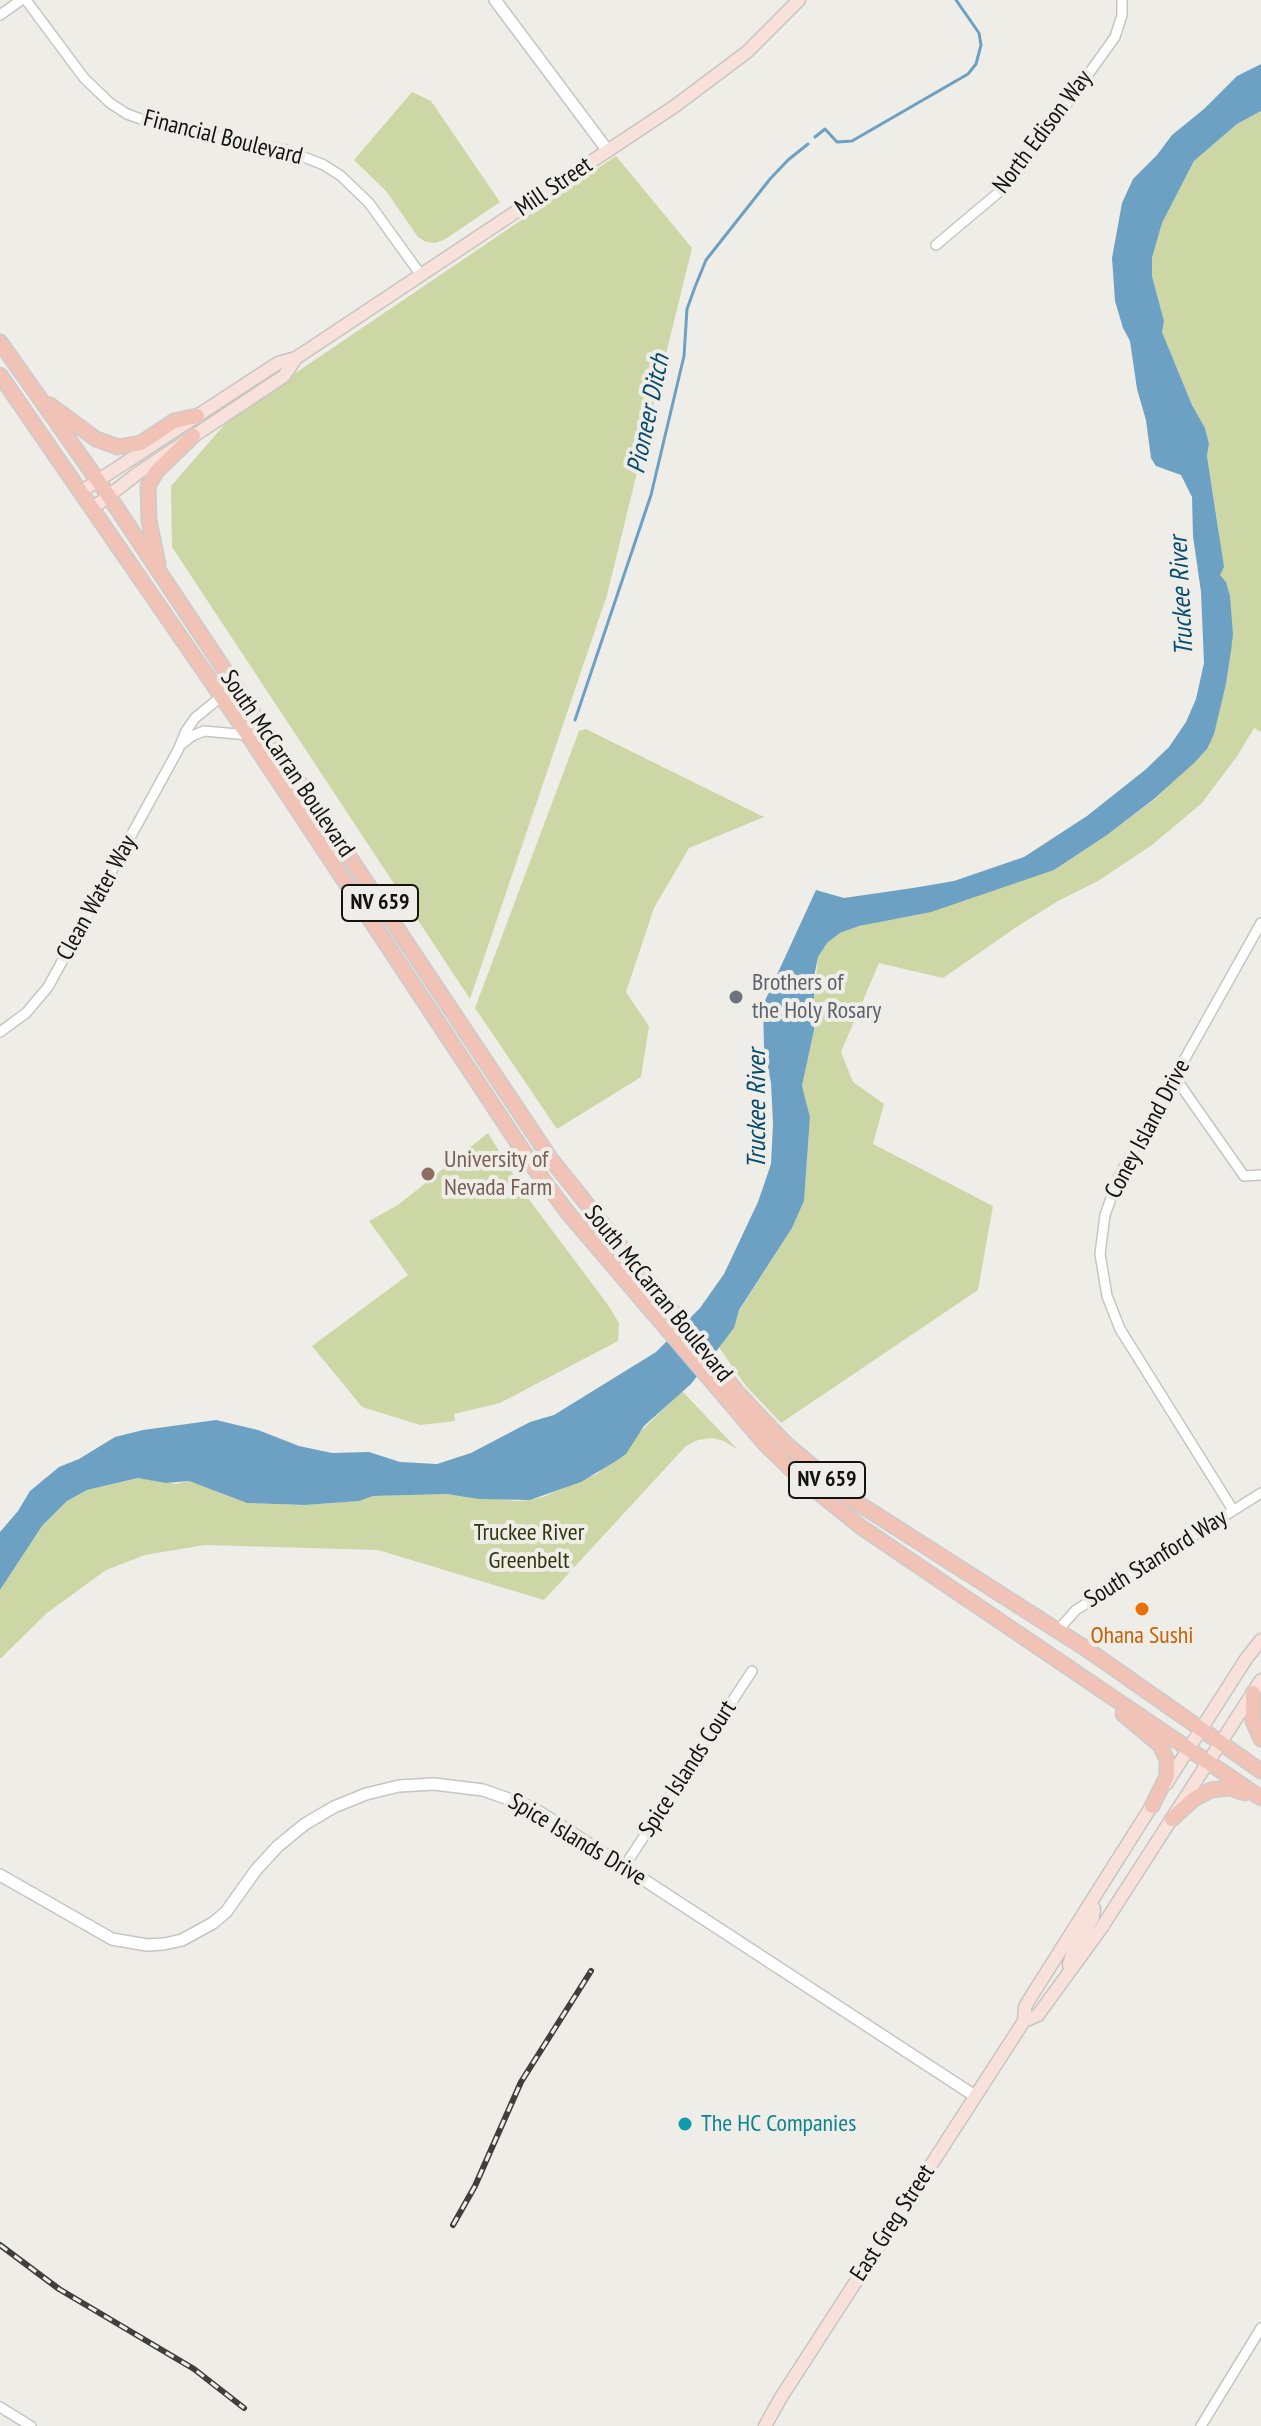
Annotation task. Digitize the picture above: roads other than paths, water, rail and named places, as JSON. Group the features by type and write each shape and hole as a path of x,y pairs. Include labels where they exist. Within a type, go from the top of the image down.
{"main road":[{"name":"Mill Street","path":"82,491 278,363 296,358 608,151 721,73 799,0"},
{"name":"South McCarran Boulevard","path":"0,342 108,495 550,1158 659,1308 722,1384 766,1445 829,1502 908,1560 1261,1799"},
{"name":"Mill Street","path":"93,508 284,376 296,358"},
{"name":"South McCarran Boulevard","path":"0,375 222,696 498,1115 568,1213 659,1308"},
{"path":"38,396 96,439 118,447 141,443 174,421 197,416"},
{"path":"161,576 149,521 148,486 156,472 193,436"},
{"path":"498,1115 514,1104"},
{"name":"South McCarran Boulevard","path":"722,1384 850,1498 1057,1631 1261,1771"},
{"name":"East Greg Street","path":"765,2426 1024,2021 1029,2000 1261,1640"},
{"path":"1062,1662 1163,1750 1167,1760 1167,1776 1152,1806"},
{"path":"1257,1687 1253,1721 1261,1739"},
{"name":"East Greg Street","path":"1024,2021 1038,2015 1064,1979 1257,1687"},
{"path":"1172,1819 1194,1799 1211,1790 1229,1788 1261,1799"},
{"path":"1064,1979 1073,1951 1093,1917 1091,1904"}],"street":[{"path":"0,15 24,0"},
{"name":"Financial Boulevard","path":"24,0 84,78 110,103 146,122 286,150 324,165 355,188 369,203 421,275"},
{"path":"495,0 608,151"},
{"name":"North Edison Way","path":"936,245 1011,182 1115,37 1122,15 1122,0"},
{"name":"Clean Water Way","path":"0,1032 26,1013 48,987 190,724 222,696"},
{"path":"178,750 192,736 204,731 248,735"},
{"name":"Coney Island Drive","path":"1233,1510 1120,1329 1107,1296 1100,1254 1111,1193 1261,923"},
{"path":"1174,1076 1244,1176 1261,1175"},
{"name":"South Stanford Way","path":"1057,1631 1076,1610 1261,1493"},
{"name":"Spice Islands Court","path":"624,1867 752,1671"},
{"name":"Spice Islands Drive","path":"0,1875 112,1939 164,1944 182,1940 213,1923 278,1846 320,1815 366,1794 399,1786 434,1784 467,1787 516,1800 552,1820 975,2096"},
{"path":"1201,2426 1261,2328"},
{"path":"0,2407 31,2426"}],"water":[{"path":"1261,64 1261,111 1237,124 1194,161 1162,223 1152,258 1152,276 1164,321 1162,332 1192,405 1205,428 1209,444 1207,456 1224,567 1220,575 1226,582 1230,596 1233,634 1226,684 1214,734 1207,749 1154,799 1054,870 931,912 859,926 840,933 827,943 818,957 814,977 814,1030 802,1086 810,1117 804,1201 792,1228 739,1310 734,1328 691,1384 644,1426 626,1454 581,1482 530,1500 479,1499 447,1494 373,1496 359,1501 305,1505 247,1503 189,1481 166,1483 138,1478 87,1490 67,1501 42,1526 0,1590 0,1532 30,1491 59,1467 115,1437 216,1420 332,1453 369,1452 400,1462 437,1464 471,1453 530,1422 554,1415 656,1352 700,1308 724,1274 758,1202 771,1164 773,1124 771,1083 764,1047 763,1005 816,890 844,898 913,888 954,881 1024,857 1087,816 1169,747 1186,722 1196,699 1204,663 1192,497 1181,475 1156,466 1151,458 1130,341 1115,301 1112,258 1122,203 1133,179 1172,135 1237,76"}],"waterway":[{"name":"Pioneer Ditch","path":"815,137 825,129 837,142 852,141 968,74 976,64 981,45 979,33 956,0"},
{"name":"Pioneer Ditch","path":"575,720 651,495 684,356 687,309 695,287 706,260 770,179 808,144"}],"railway":[{"path":"453,2225 475,2186 521,2082 591,1971"},
{"path":"0,2245 59,2289 194,2369 244,2408"}],"place":[{"name":"Brothers of the Holy Rosary","path":"736,997"},
{"name":"University of Nevada Farm","path":"428,1174"},
{"name":"Ohana Sushi","path":"1142,1609"},
{"name":"The HC Companies","path":"685,2124"}],"water label":[{"name":"Truckee River","path":"1182,596"},
{"name":"Truckee River","path":"758,1109"}],"park label":[{"name":"Truckee River Greenbelt","path":"529,1547"}]}
